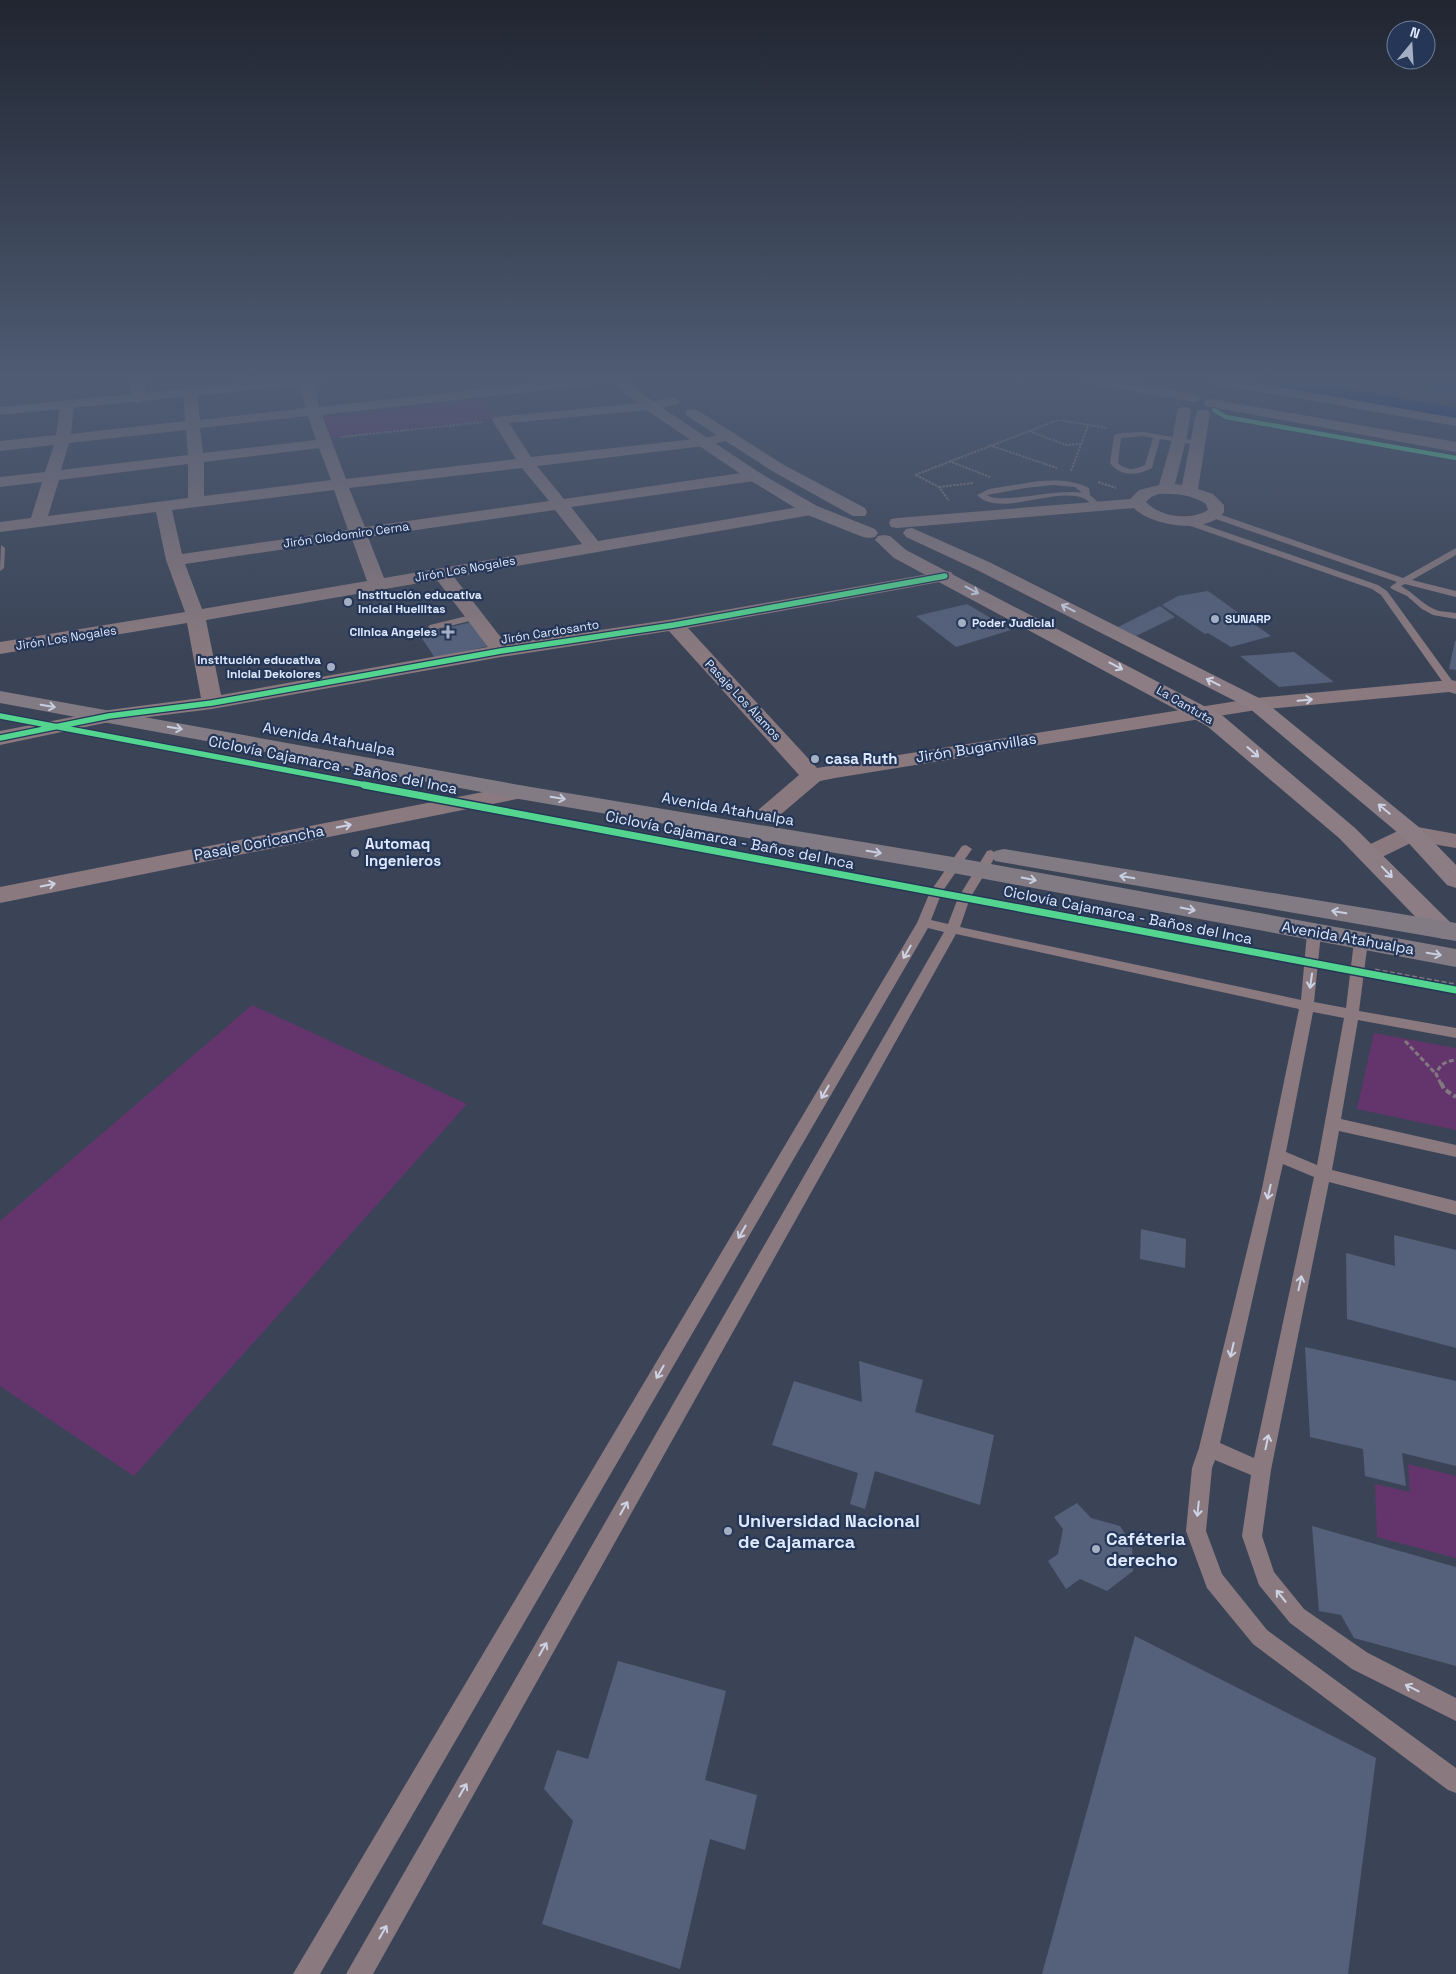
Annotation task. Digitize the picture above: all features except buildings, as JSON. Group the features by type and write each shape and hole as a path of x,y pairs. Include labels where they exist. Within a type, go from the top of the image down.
{"main road":[{"name":"Avenida Atahualpa","path":"0,682 765,816 1314,932 1456,958"},
{"name":"Avenida Atahualpa","path":"0,697 519,792 960,857"},
{"name":"Avenida Atahualpa","path":"986,862 1450,931"}],"street":[{"path":"38,521 53,471"},
{"path":"0,482 89,471"},
{"path":"196,471 196,502"},
{"path":"336,471 377,584"},
{"path":"0,527 449,471"},
{"path":"533,471 593,546"},
{"name":"La Cantuta","path":"747,471 811,510 889,528"},
{"name":"La Cantuta","path":"784,471 889,528 983,566 1256,704 1412,833 1456,880"},
{"path":"1166,489 1171,471"},
{"path":"1189,492 1192,471"},
{"name":"Jirón Clodomiro Cerna","path":"175,560 754,476"},
{"path":"889,528 1092,501 1143,507 1164,518 1182,520 1200,519 1213,515 1217,509 1213,501 1189,492 1166,489 1144,493 1138,499 1143,507"},
{"path":"163,506 175,560 196,618 212,703"},
{"path":"889,528 1143,507"},
{"name":"Jirón Los Nogales","path":"0,648 196,618 593,546 811,510"},
{"name":"La Cantuta","path":"889,528 900,554 1201,712 1245,744 1370,854 1450,931"},
{"path":"441,573 501,651"},
{"name":"Jirón Cardosanto","path":"0,738 110,716 212,703 501,651 674,625 945,576"},
{"name":"Pasaje Los Álamos","path":"674,625 812,776"},
{"name":"Jirón Buganvillas","path":"812,776 1256,704 1453,687"},
{"path":"765,816 812,776"},
{"name":"Pasaje Coricancha","path":"0,895 519,792"},
{"path":"1370,854 1412,833 1456,841"}],"lane":[{"path":"1058,482 1079,486 1086,490 1092,501 1064,495 996,502 988,500 981,495 989,490 1058,482"},
{"path":"1213,515 1404,581 1456,594"},
{"path":"1182,520 1361,582 1384,593 1453,687"},
{"path":"0,568 1,548"},
{"path":"1384,593 1456,551"},
{"path":"1395,587 1410,594 1425,608 1436,613 1456,616"},
{"path":"433,627 475,617"},
{"path":"306,1974 924,923 936,892 960,857"},
{"path":"359,1974 953,928 964,898 986,862"},
{"path":"924,923 1307,1006 1456,1033"},
{"path":"1314,932 1313,964 1307,1006 1277,1155 1209,1448 1202,1468 1196,1530 1214,1581 1260,1636 1456,1782"},
{"path":"1361,941 1352,1014 1322,1174 1261,1470 1252,1536 1266,1578 1297,1616 1360,1662 1456,1710"},
{"path":"1331,1123 1456,1151"},
{"path":"1277,1155 1322,1174 1456,1208"},
{"path":"1209,1448 1261,1470"}],"path":[{"path":"924,471 915,475 939,487 962,518"},
{"path":"975,471 990,477"},
{"path":"1357,969 1456,985"},
{"path":"1357,969 1456,990"},
{"path":"1386,1021 1436,1074 1444,1089 1456,1097"},
{"path":"1436,1074 1438,1067 1443,1063 1456,1060"}],"shaded area":[{"path":"252,1005 467,1104 134,1476 0,1386 0,1221"},
{"path":"1374,1033 1456,1048 1456,1130 1357,1109"},
{"path":"1408,1464 1456,1476 1456,1558 1377,1537 1375,1484 1410,1492"}],"cycle path":[{"path":"0,738 109,716 212,703 501,651 674,625 945,576"},
{"name":"Ciclovía Cajamarca - Baños del Inca","path":"0,716 1456,990"}],"place":[{"name":"Institución educativa inicial Huellitas","path":"348,602"},
{"name":"SUNARP","path":"1215,619"},
{"name":"Poder Judicial","path":"962,623"},
{"name":"Clinica Angeles","path":"448,632"},
{"name":"Institución educativa inicial Dekolores","path":"331,667"},
{"name":"casa Ruth","path":"815,759"},
{"name":"Automaq Ingenieros","path":"355,853"},
{"name":"Universidad Nacional de Cajamarca","path":"728,1531"},
{"name":"Caféteria derecho","path":"1096,1549"}]}
